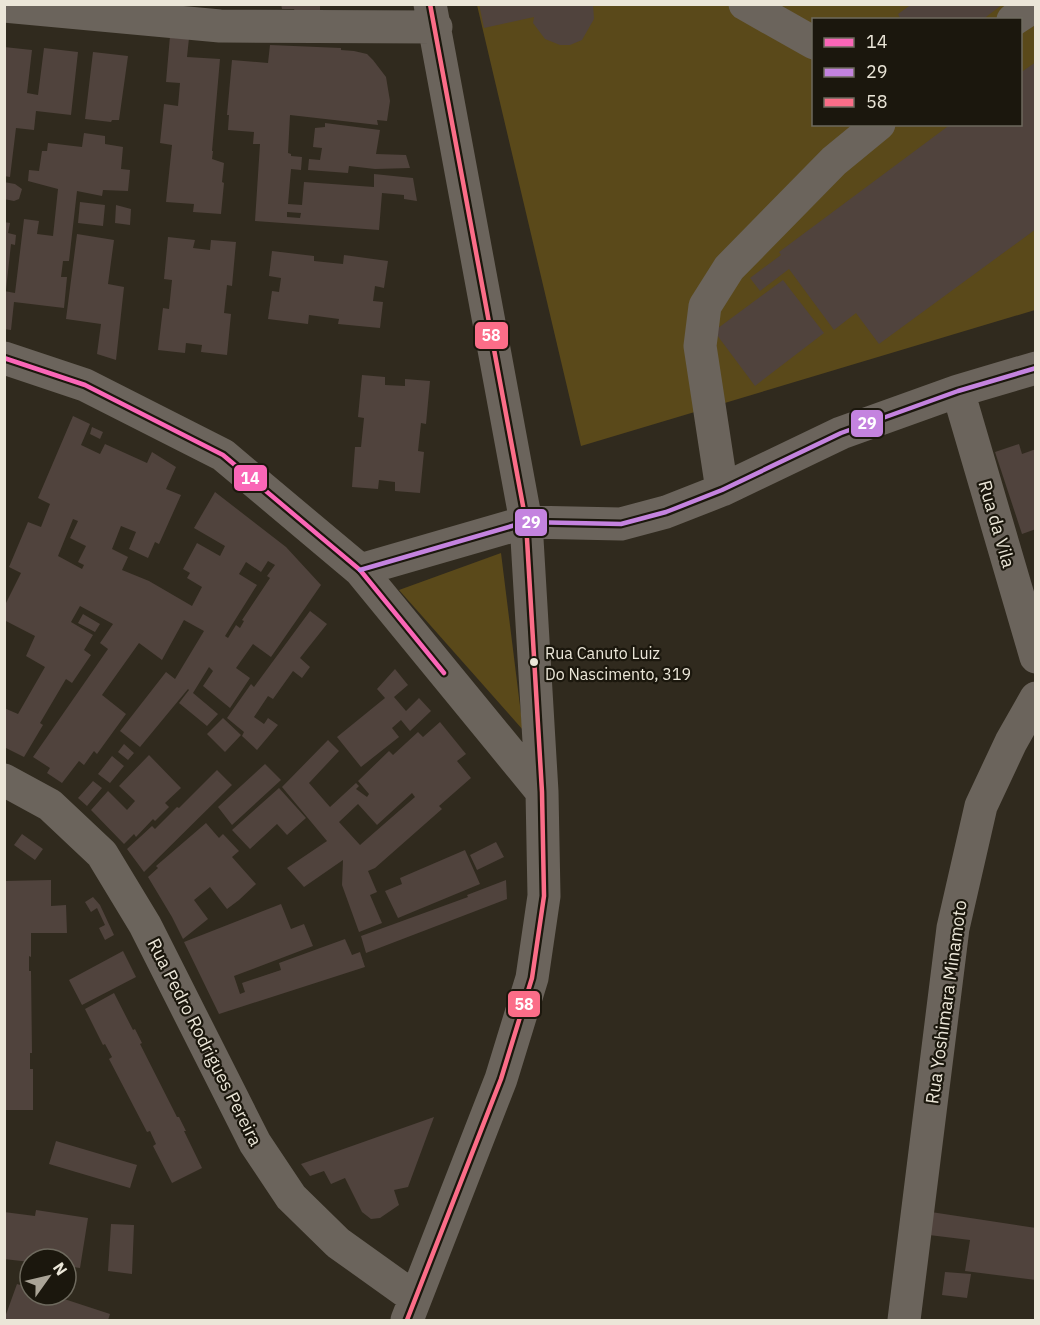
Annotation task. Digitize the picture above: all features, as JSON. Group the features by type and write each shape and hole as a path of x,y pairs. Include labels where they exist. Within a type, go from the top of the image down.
{"street":[{"path":"745,4 812,42"},
{"path":"1016,18 1035,4"},
{"path":"4,6 220,26 433,16 526,522 542,792 544,896 532,978 501,1079 411,1309"},
{"path":"722,490 699,345 705,306 729,268 834,161 877,126"},
{"path":"4,358 85,385 223,455 360,570 542,792"},
{"path":"360,570 526,522 621,524 666,512 722,490 841,433 958,391 1035,368"},
{"name":"Rua da Vila","path":"958,391 1035,657"},
{"name":"Rua Yoshimara Minamoto","path":"904,1320 953,928 981,806 1035,698"},
{"name":"Rua Pedro Rodrigues Pereira","path":"4,780 50,805 102,854 146,925 255,1143 291,1197 411,1309"}],"shaded area":[{"path":"477,5 1035,5 1035,310 581,446"},
{"path":"501,553 523,730 399,590"}],"building":[{"path":"281,4 320,4 320,11 295,12 294,9 282,9"},
{"path":"479,4 593,4 594,19 582,40 570,45 560,45 545,39 533,23 534,17 484,28"},
{"path":"912,4 1003,4 985,18 900,18 898,14"},
{"path":"170,36 189,38 187,57 220,59 212,159 224,163 221,214 193,212 194,204 166,202 172,145 160,143 164,104 178,106 180,83 166,82"},
{"path":"270,45 341,48 341,50 367,54 386,77 390,101 387,121 377,120 378,125 290,115 288,153 291,156 302,157 301,170 291,169 288,204 302,205 304,182 374,187 374,174 413,178 417,201 404,199 404,195 382,193 379,230 255,221 260,144 253,144 254,132 228,130 229,115 227,115 232,60 268,63","holes":["287,212 301,213 300,218 287,217"]},
{"path":"4,47 32,50 27,93 38,95 44,48 78,52 71,115 36,111 34,130 16,128 10,177 4,176"},
{"path":"93,52 128,56 119,120 111,122 85,119"},
{"path":"1036,62 1036,229 879,344 856,313 834,330 789,269 760,291 750,278 781,255 779,252 948,126 1022,126 1022,72"},
{"path":"325,123 380,130 376,154 406,155 410,168 375,169 349,166 348,173 308,170 309,159 320,160 322,148 313,147 315,128 325,127"},
{"path":"84,133 105,136 105,144 123,147 121,169 130,170 128,191 103,190 102,196 77,191 69,261 63,261 61,277 67,277 64,308 14,302 11,330 4,329 4,291 15,293 24,219 39,221 37,234 53,236 58,189 28,181 29,170 39,171 42,151 47,151 48,143 82,147"},
{"path":"4,182 15,184 22,189 19,199 14,201 4,199"},
{"path":"80,202 105,205 103,226 78,223"},
{"path":"116,205 131,209 130,225 115,223"},
{"path":"4,222 10,223 8,233 16,235 15,245 11,244 6,290 4,290"},
{"path":"77,234 114,240 108,284 124,287 116,360 97,354 101,324 66,319"},
{"path":"168,237 195,240 193,248 210,250 211,240 236,242 232,286 227,285 224,313 231,314 227,355 201,352 202,345 186,343 185,353 158,350 163,308 169,309 172,280 164,279"},
{"path":"272,251 314,256 314,261 343,264 344,255 388,261 384,288 375,286 373,301 383,302 380,328 338,324 339,319 309,315 308,324 268,319 272,291 279,292 281,278 269,276"},
{"path":"783,280 824,333 755,386 714,331"},
{"path":"362,375 385,377 385,385 405,386 405,379 430,381 426,424 421,423 418,451 424,452 420,493 395,491 395,482 379,480 378,489 352,487 355,447 361,447 364,418 358,417"},
{"path":"73,416 90,424 81,445 100,454 105,444 147,463 152,452 176,467 166,489 181,495 159,544 155,542 148,558 129,549 136,532 121,526 112,549 128,557 122,570 149,581 192,606 202,587 187,578 190,573 183,569 197,543 220,556 225,546 194,528 215,492 286,547 321,585 271,657 253,644 236,668 250,678 230,708 203,686 213,671 209,667 193,693 218,714 207,726 179,703 188,689 140,747 120,731 166,672 175,679 204,631 184,620 162,660 139,643 102,695 126,714 97,754 94,751 84,765 79,761 62,783 47,773 50,768 33,757 108,649 100,643 113,624 80,606 71,622 93,635 84,650 91,655 72,683 66,679 40,723 43,725 24,757 4,747 4,708 18,714 45,667 26,656 35,636 4,620 4,607 21,573 9,567 28,522 41,527 50,504 38,498","holes":["73,519 78,521 70,538 86,546 78,562 84,565 82,569 58,556","268,561 275,565 267,576 270,578 242,620 244,621 240,628 236,625 228,638 225,636 257,585 239,574 246,562 261,572"]},
{"path":"92,427 103,432 100,439 90,434"},
{"path":"1019,444 1022,454 1036,449 1036,529 1022,534 995,452"},
{"path":"310,611 327,624 300,658 310,667 302,678 293,671 273,699 268,696 254,717 264,724 268,718 278,725 257,750 242,736 244,732 227,718 251,684 254,687"},
{"path":"83,614 100,624 95,632 78,623"},
{"path":"395,669 408,685 394,697 406,711 419,698 431,711 410,731 401,720 392,728 399,737 361,767 337,737 385,698 377,689"},
{"path":"223,718 241,735 225,752 207,734"},
{"path":"440,722 466,754 457,761 471,778 439,806 442,809 375,868 368,871 377,892 370,895 382,923 359,932 342,885 343,860 304,887 287,868 327,841 282,787 328,740 339,751 309,783 330,807 356,783 359,786 356,789 367,797 369,794 358,781 389,751 393,755 418,732 423,737","holes":["412,793 415,797 360,845 339,822 358,804 377,825"]},
{"path":"124,744 134,753 128,760 118,752"},
{"path":"149,755 181,788 165,803 169,807 155,821 153,819 136,837 134,834 124,844 91,810 108,791 127,810 135,801 119,786"},
{"path":"112,756 124,766 110,783 98,774"},
{"path":"265,764 281,780 232,825 218,807"},
{"path":"217,770 232,785 144,872 127,849 152,826 155,829 177,807 179,808"},
{"path":"93,781 102,788 87,806 78,798"},
{"path":"279,788 306,818 287,835 277,824 250,849 232,830"},
{"path":"206,823 219,838 223,834 239,851 232,857 256,884 227,909 210,887 194,900 208,919 183,939 148,877 158,868 156,866"},
{"path":"22,834 43,849 35,860 14,845"},
{"path":"496,842 504,857 477,870 470,855"},
{"path":"465,850 480,884 398,918 385,891 402,884 400,878"},
{"path":"51,880 51,906 66,905 67,933 31,933 29,971 31,971 32,1053 30,1053 30,1069 33,1069 33,1110 4,1110 4,881"},
{"path":"506,880 507,899 366,953 361,936 468,897 467,895"},
{"path":"93,897 100,905 114,935 105,940 99,928 105,925 97,908 91,912 85,902"},
{"path":"281,904 291,929 304,924 313,946 234,976 240,994 245,992 242,983 281,970 279,963 345,939 352,955 360,952 365,967 219,1014 184,942"},
{"path":"123,951 136,977 82,1005 69,980"},
{"path":"114,993 133,1030 135,1029 142,1043 140,1044 186,1131 184,1131 202,1168 172,1183 153,1146 156,1144 150,1131 147,1132 109,1059 112,1057 105,1044 103,1045 85,1009"},
{"path":"434,1117 408,1187 394,1190 399,1205 380,1218 371,1219 362,1212 345,1178 331,1184 324,1171 310,1176 301,1164"},
{"path":"56,1141 137,1165 130,1188 49,1164"},
{"path":"36,1210 88,1218 80,1268 78,1268 78,1247 18,1247 18,1261 4,1259 4,1212 35,1216"},
{"path":"931,1212 1036,1228 1036,1280 965,1271 970,1240 929,1235"},
{"path":"111,1224 134,1225 132,1274 108,1271"},
{"path":"945,1272 971,1274 967,1298 942,1295"},
{"path":"17,1284 18,1307 78,1307 78,1304 110,1314 108,1320 4,1320"}],"transit line":[{"name":"58","path":"407,1320 501,1079 532,978 544,896 542,792 526,522 430,4"},
{"name":"14","path":"4,358 85,385 223,455 360,570 444,673"},
{"name":"29","path":"360,570 526,522 621,524 666,512 722,490 841,433 958,391 1036,368"}],"place":[{"name":"Rua Canuto Luiz Do Nascimento, 319","path":"534,662"}]}
